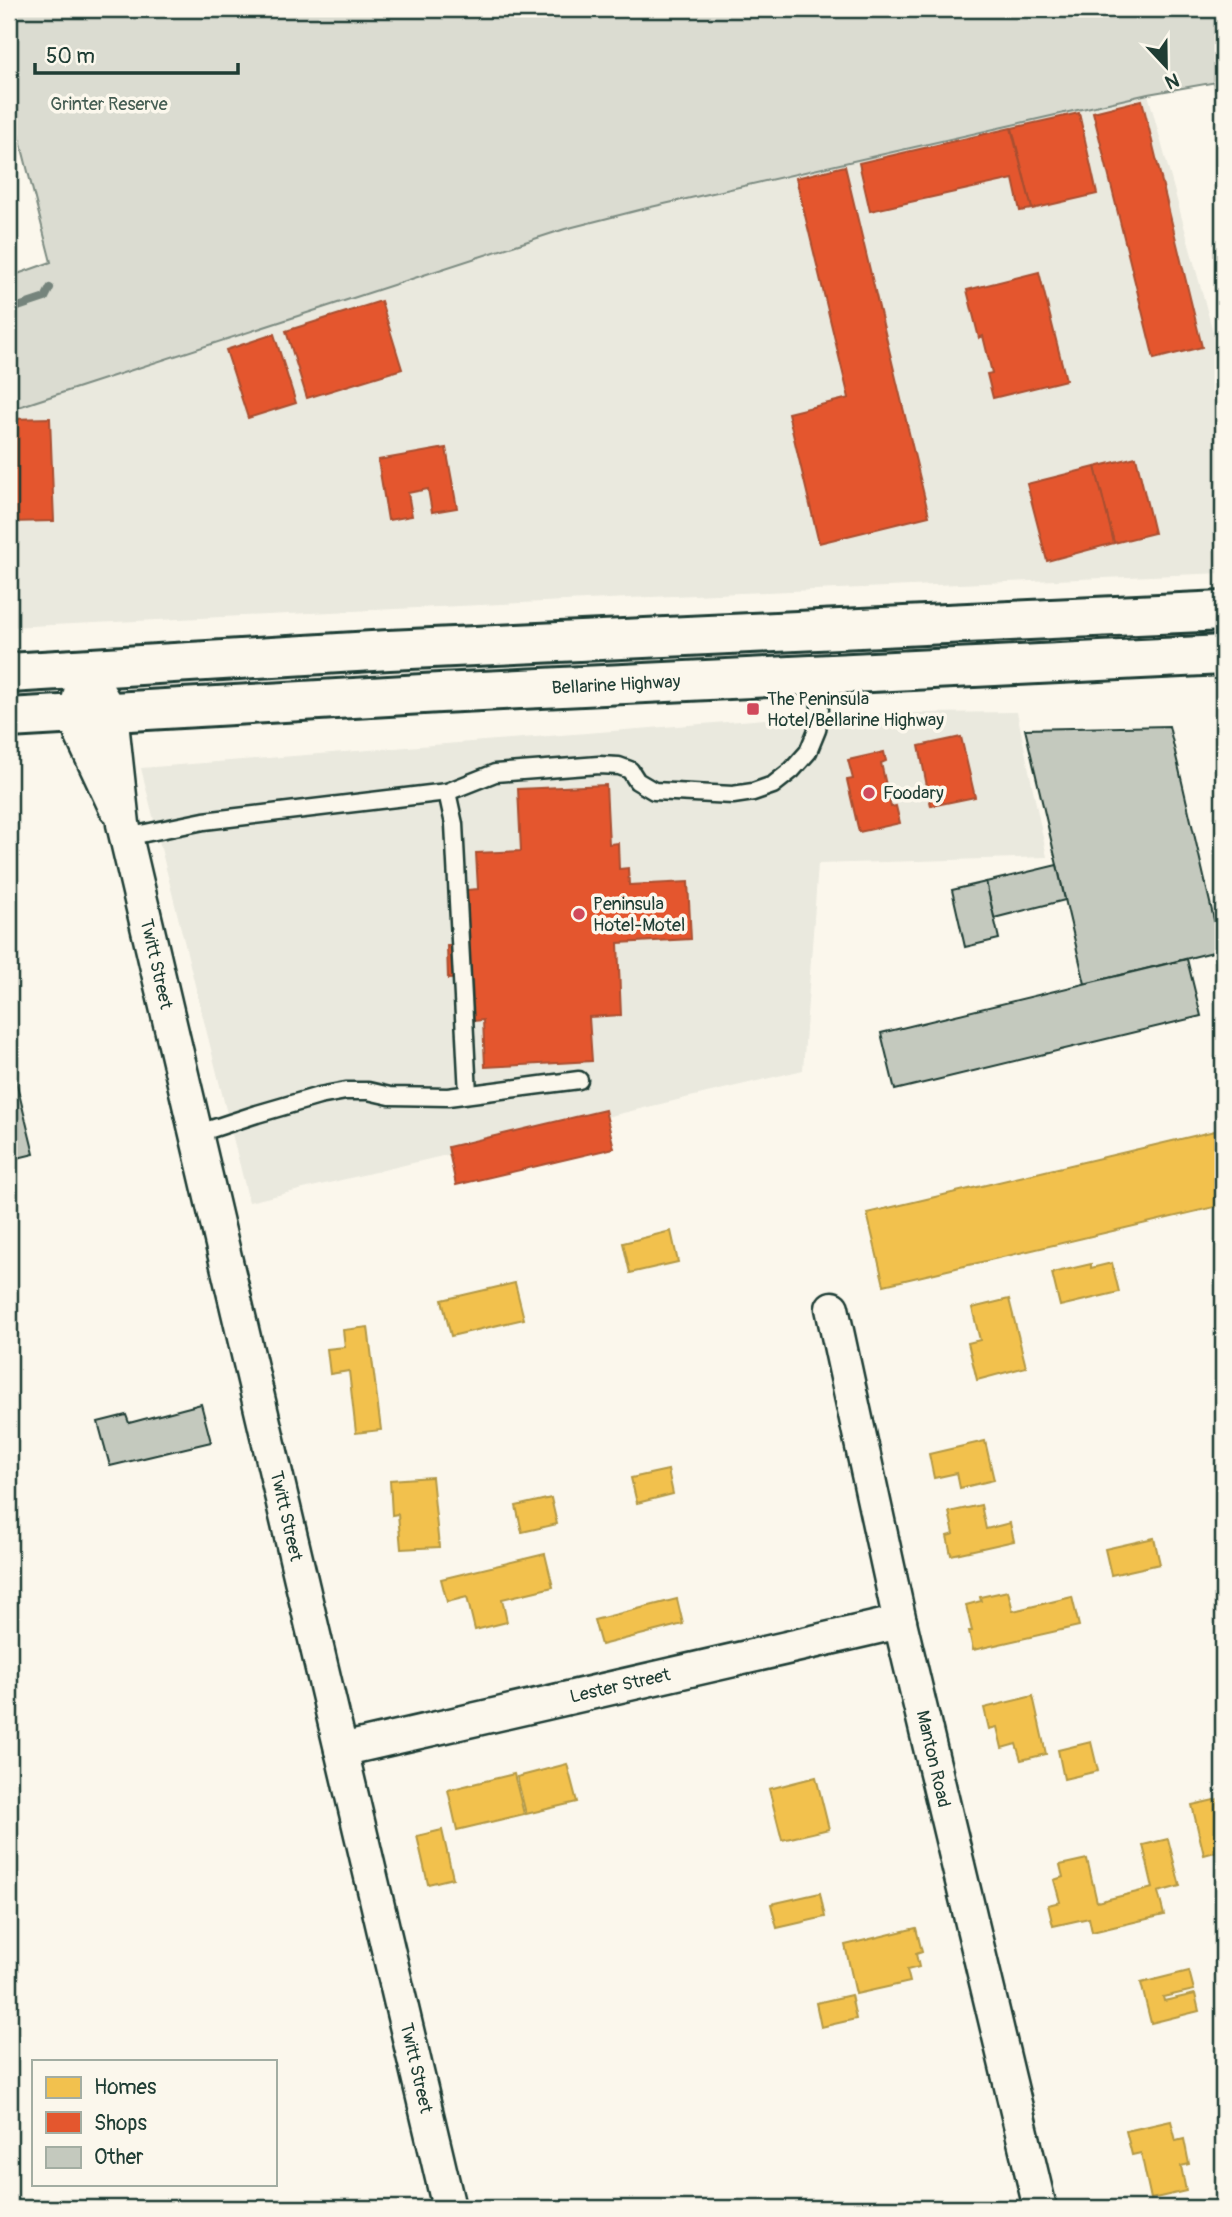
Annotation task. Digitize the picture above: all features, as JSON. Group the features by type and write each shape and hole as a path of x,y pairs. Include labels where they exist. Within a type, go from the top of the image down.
{"highway":[{"path":"9,673 389,650 1223,611"},
{"name":"Bellarine Highway","path":"9,718 426,694 1223,655"}],"street":[{"name":"Twitt Street","path":"85,670 93,714 125,830 449,2208"},
{"name":"Manton Road","path":"832,1308 900,1622 1040,2208"},
{"name":"Lester Street","path":"341,1750 900,1622"}],"lane":[{"path":"125,830 447,792 495,774 599,765 619,766 630,770 637,781 654,790 733,795 753,792 773,785 792,770 808,752 817,730 820,709 818,675"},
{"path":"447,792 454,824 468,1094"},
{"path":"196,1134 284,1106 346,1091 448,1097 579,1080"}],"shaded area":[{"path":"1148,94 1223,369 1223,573 9,627 9,410 565,229"},
{"path":"1017,712 1047,857 818,864 803,1070 249,1202 141,768 828,714"}],"green space":[{"name":"Grinter Reserve","path":"9,9 1223,9 1223,81 1148,94 565,229 9,410 9,277 51,262 9,97"}],"building: Homes":[{"path":"1223,1129 1223,1205 884,1285 867,1213"},
{"path":"671,1231 678,1262 630,1273 623,1243"},
{"path":"1112,1263 1119,1292 1060,1306 1052,1273 1091,1264 1091,1268"},
{"path":"515,1283 524,1319 451,1336 442,1300"},
{"path":"1009,1299 1026,1367 977,1380 968,1343 980,1340 972,1308"},
{"path":"368,1327 381,1430 356,1433 349,1371 330,1374 327,1349 345,1347 343,1330"},
{"path":"1223,1412 1223,1438 1218,1413"},
{"path":"985,1441 994,1480 960,1488 957,1473 934,1478 929,1454"},
{"path":"668,1470 673,1494 637,1503 631,1478"},
{"path":"432,1477 439,1547 401,1549 398,1514 392,1515 390,1480"},
{"path":"551,1498 557,1524 522,1532 516,1506"},
{"path":"981,1505 986,1529 1010,1523 1014,1541 951,1555 947,1536 954,1534 949,1512"},
{"path":"1154,1538 1160,1564 1111,1575 1105,1549"},
{"path":"545,1554 553,1587 502,1599 507,1622 475,1630 467,1597 447,1602 441,1579"},
{"path":"1008,1591 1013,1611 1072,1597 1079,1626 973,1650 966,1605 981,1601 980,1597"},
{"path":"677,1599 683,1624 601,1645 594,1620"},
{"path":"1033,1696 1046,1754 1021,1760 1016,1744 1002,1748 997,1727 989,1729 984,1708"},
{"path":"1091,1742 1098,1771 1064,1779 1058,1750"},
{"path":"567,1764 577,1802 526,1814 517,1777"},
{"path":"514,1774 524,1814 457,1830 448,1790"},
{"path":"816,1777 829,1829 782,1840 769,1789"},
{"path":"1223,1798 1223,1850 1204,1855 1192,1805"},
{"path":"442,1830 453,1878 428,1884 417,1836"},
{"path":"1168,1839 1180,1886 1158,1892 1164,1915 1092,1932 1089,1918 1053,1926 1048,1905 1060,1902 1054,1880 1063,1877 1060,1865 1087,1859 1097,1902 1153,1888 1143,1845"},
{"path":"820,1893 825,1917 777,1928 771,1904"},
{"path":"916,1928 922,1952 916,1954 919,1967 907,1970 910,1982 856,1994 845,1945"},
{"path":"1189,1971 1194,1990 1163,1997 1164,2001 1195,1994 1199,2011 1151,2023 1141,1983"},
{"path":"851,1995 856,2019 821,2027 816,2003"},
{"path":"1171,2121 1176,2141 1184,2139 1189,2164 1181,2166 1186,2191 1151,2199 1141,2153 1132,2155 1126,2131"}],"building: Shops":[{"path":"1142,100 1202,347 1154,359 1093,112"},
{"path":"1079,113 1097,194 1032,209 1012,128"},
{"path":"1011,128 1032,209 1020,211 1013,179 870,211 859,163"},
{"path":"845,166 929,516 819,543 788,413 849,398 796,178"},
{"path":"1039,272 1066,380 993,398 987,374 992,373 983,336 979,338 967,290"},
{"path":"381,301 402,369 307,398 286,331"},
{"path":"274,334 296,403 248,418 226,350"},
{"path":"50,418 54,521 9,522 9,419"},
{"path":"446,448 457,508 432,512 428,489 408,493 412,516 388,520 378,460"},
{"path":"1136,457 1154,533 1114,543 1095,467"},
{"path":"1095,467 1114,543 1047,561 1027,484"},
{"path":"961,737 975,797 931,806 919,746"},
{"name":"Foodary","path":"884,752 886,761 881,763 891,807 896,806 900,823 859,832 847,780 853,779 848,760"},
{"name":"Peninsula Hotel-Motel","path":"606,785 609,844 618,843 619,869 628,868 629,885 688,882 691,939 618,943 621,1015 589,1017 592,1061 485,1067 483,1020 474,1021 472,978 448,979 447,946 469,944 467,890 478,889 476,853 521,851 518,789"},
{"path":"605,1110 614,1148 456,1185 448,1147"}],"building: Other":[{"path":"1169,726 1221,950 1085,984 1025,729"},
{"path":"1057,865 1065,900 994,918 986,882"},
{"path":"986,882 999,939 965,947 952,890"},
{"path":"1187,959 1201,1016 895,1090 881,1033"},
{"path":"14,1073 34,1154 9,1160 9,1075"},
{"path":"201,1404 211,1442 110,1466 98,1422 126,1415 129,1423"}],"waterway":[{"path":"9,310 45,298 50,288"}],"place":[{"name":"The Peninsula Hotel/Bellarine Highway","path":"753,709"},
{"name":"Foodary","path":"869,793"},
{"name":"Peninsula Hotel-Motel","path":"579,914"}]}
